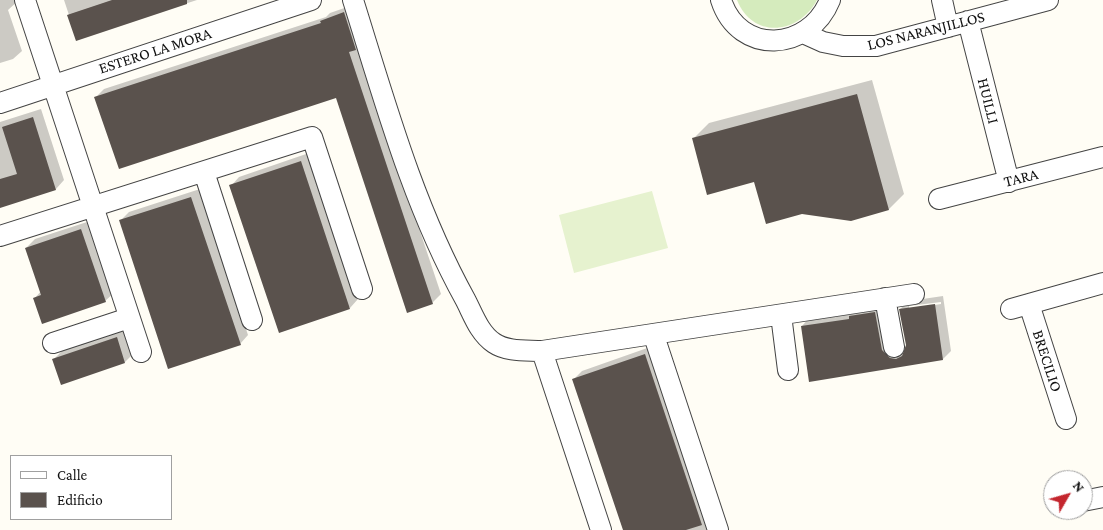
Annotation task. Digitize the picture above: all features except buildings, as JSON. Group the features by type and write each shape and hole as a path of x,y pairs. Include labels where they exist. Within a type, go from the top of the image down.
{"street":[{"path":"25,0 141,352"},
{"name":"ESTERO LA MORA","path":"0,103 311,0"},
{"path":"353,0 419,203 454,280 482,332 494,343 505,348 542,351 654,336 914,294"},
{"path":"721,0 724,9 744,32 758,38 789,39 803,34 816,24 825,12 830,0"},
{"path":"942,0 948,27"},
{"name":"LOS NARANJILLOS","path":"803,34 823,42 860,47 876,46 1048,0"},
{"name":"HUILLI","path":"968,21 1008,182"},
{"path":"0,236 312,137 362,288"},
{"name":"TARA","path":"939,199 1103,157"},
{"path":"204,172 252,320"},
{"name":"BRECILIO","path":"1066,419 1020,306 1103,284"},
{"path":"885,298 894,347"},
{"path":"781,315 788,370"},
{"path":"53,343 130,318"},
{"path":"654,336 718,530"},
{"path":"542,351 601,530"}],"green space":[{"path":"737,0 817,0 799,20 776,28 765,27 754,22 744,13"},
{"path":"652,191 668,248 574,273 559,215"}]}
